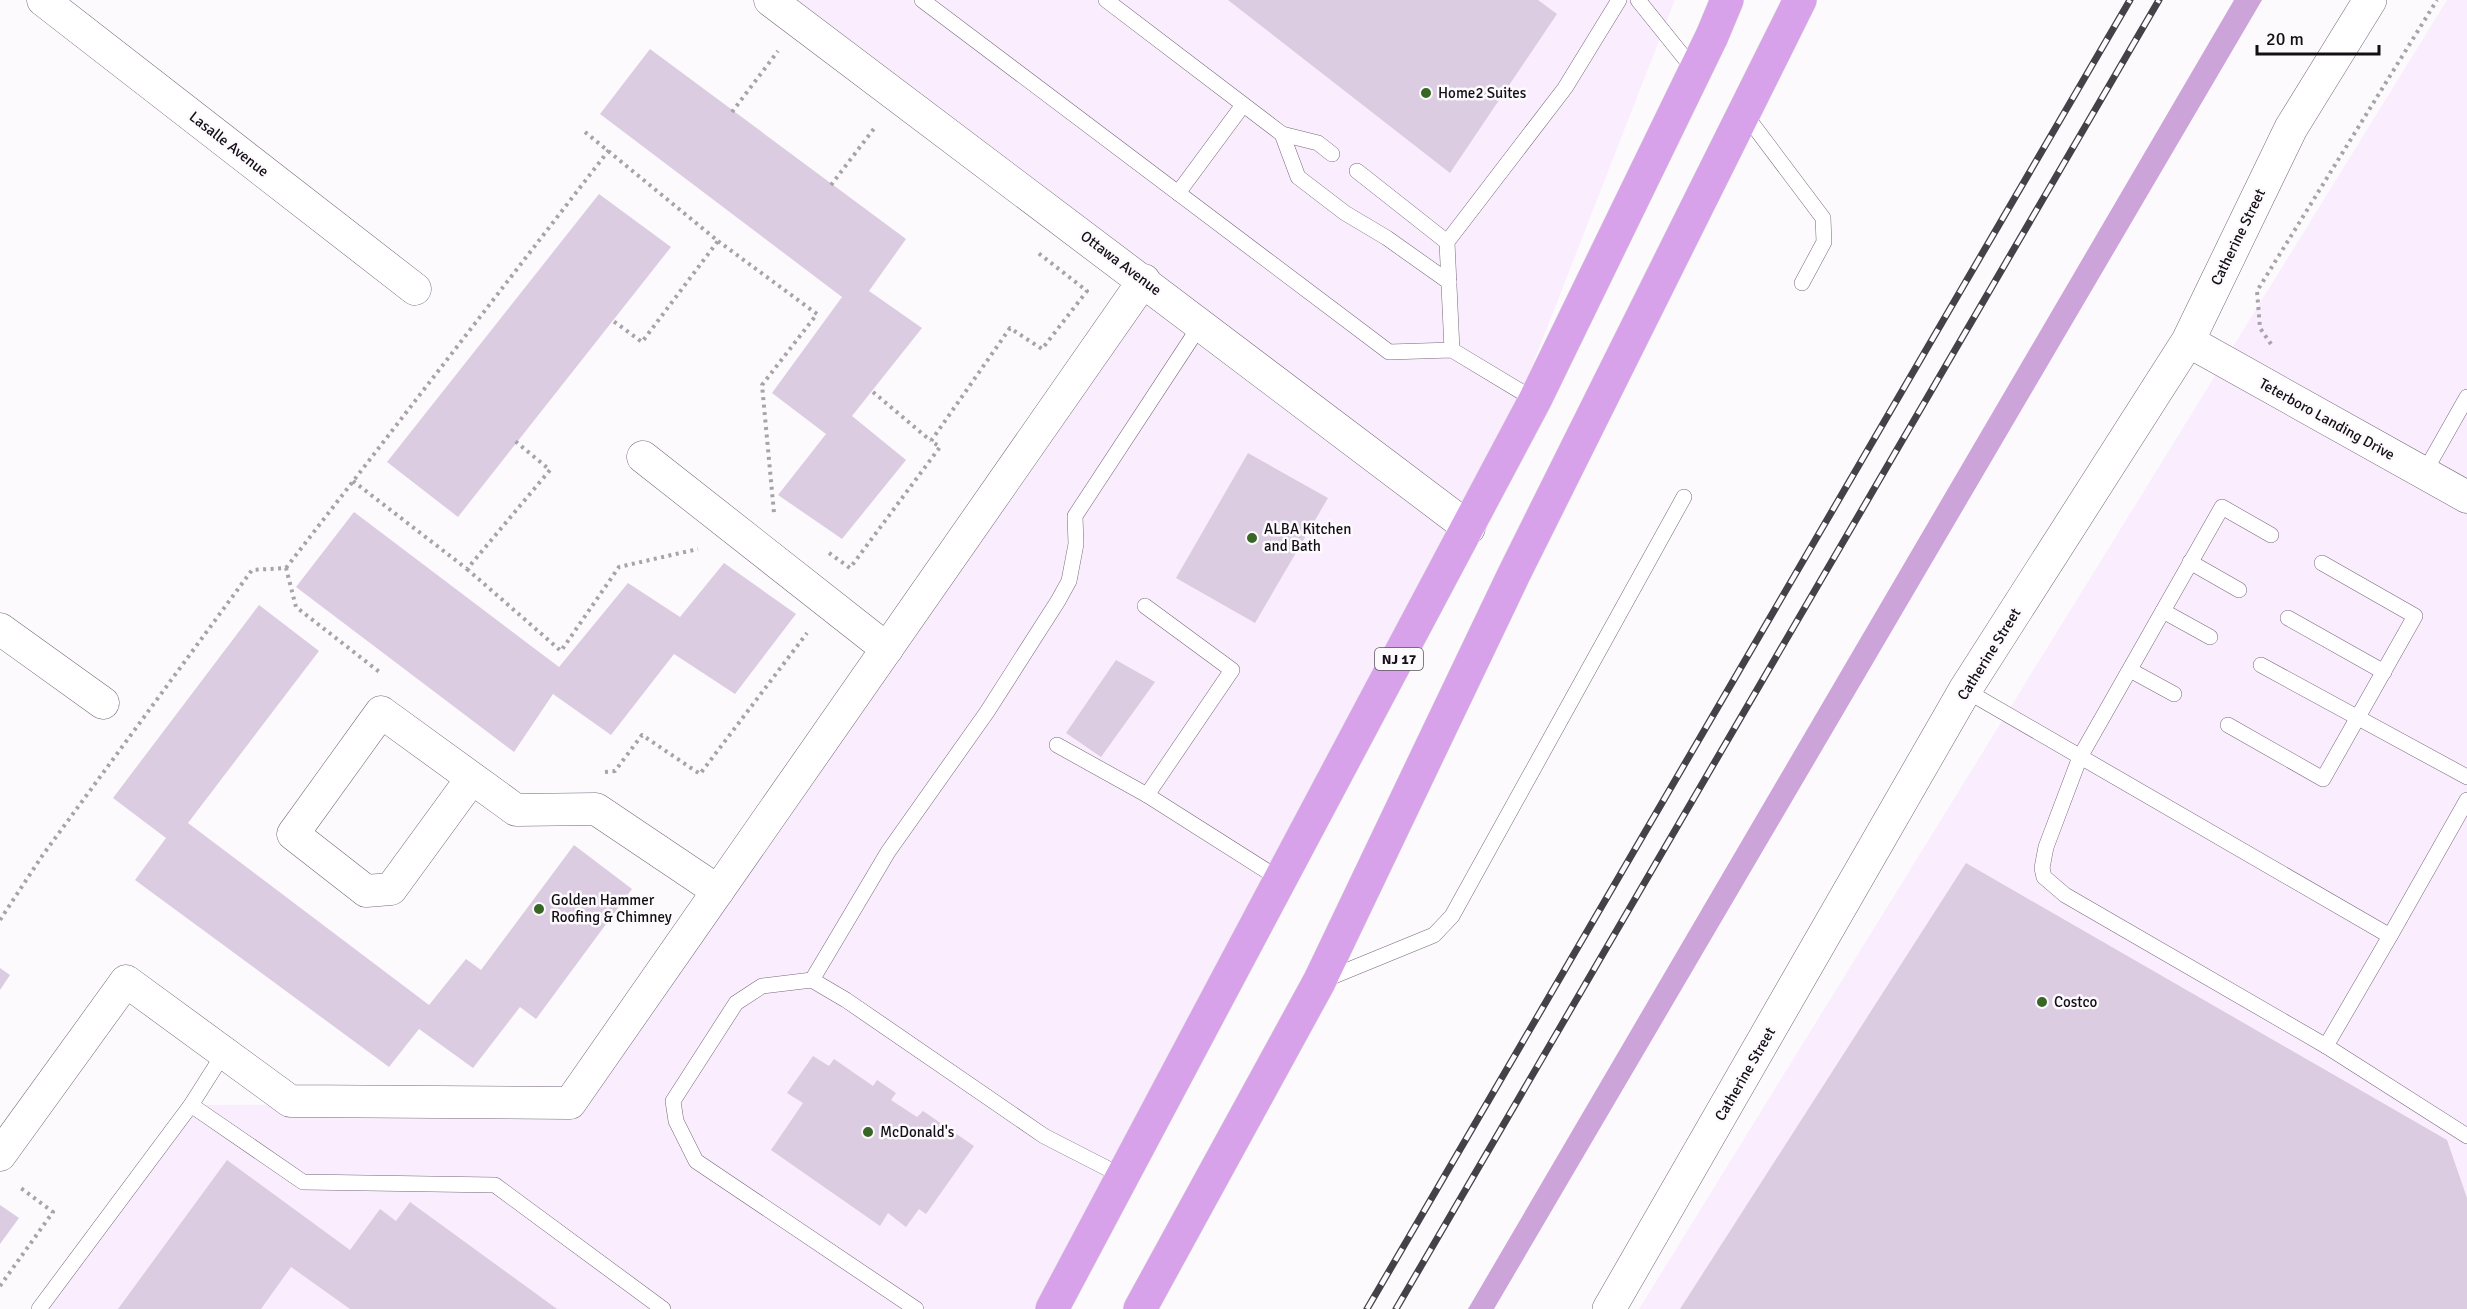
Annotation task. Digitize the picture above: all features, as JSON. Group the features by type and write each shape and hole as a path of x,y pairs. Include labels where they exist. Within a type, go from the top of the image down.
{"highway":[{"name":"NJ 17","path":"1052,1309 1469,528 1535,400 1695,71 1727,0"},
{"path":"1140,1309 1319,982 1514,574 1800,0"}],"street":[{"name":"Lasalle Avenue","path":"43,0 415,289"},
{"name":"Ottawa Avenue","path":"770,0 1144,280 1469,528"},
{"name":"Catherine Street","path":"1609,1309 1965,690 2188,341 2290,128 2370,0"},
{"path":"4,1168 126,981 290,1101 570,1103 1144,280"},
{"name":"Teterboro Landing Drive","path":"2188,341 2467,497"},
{"path":"643,457 887,649"},
{"path":"0,629 103,703"},
{"path":"472,778 391,889 366,891 293,834 381,712 472,778 516,810 596,808 718,891"}],"lane":[{"path":"922,0 1389,352 1452,351 1535,400"},
{"path":"1106,0 1282,134 1318,143 1332,154"},
{"path":"1452,351 1447,242 1565,88 1619,0"},
{"path":"1638,0 1695,71"},
{"path":"1178,193 1243,105"},
{"path":"1744,113 1823,218 1824,242 1802,283"},
{"path":"1282,134 1298,177 1345,213 1387,238 1449,282"},
{"path":"1358,171 1447,242"},
{"path":"812,980 888,852 987,712 1058,601 1069,581 1076,544 1075,516 1201,324"},
{"path":"2424,473 2467,397"},
{"path":"1319,982 1434,935 1452,916 1684,497"},
{"path":"2271,534 2222,507 2080,757 2046,847 2042,868 2044,877 2065,895 2326,1046 2467,1136"},
{"path":"2190,562 2238,590"},
{"path":"2228,725 2323,779 2415,616 2322,563"},
{"path":"1145,606 1232,669 1147,795"},
{"path":"2163,611 2210,637"},
{"path":"2288,618 2384,672"},
{"path":"2261,665 2467,777"},
{"path":"2130,669 2174,694"},
{"path":"1965,690 2390,936"},
{"path":"1057,745 1147,795 1281,880"},
{"path":"2326,1046 2467,800"},
{"path":"916,1309 696,1161 676,1122 673,1101 736,1003 762,986 812,980 846,1000 1044,1136 1122,1176"},
{"path":"39,1309 191,1105 224,1053"},
{"path":"191,1105 303,1182 495,1185 663,1309"}],"path":[{"path":"2277,353 2260,328 2257,291 2437,0"},
{"path":"732,112 778,50 787,57"},
{"path":"867,119 885,133"},
{"path":"831,185 876,126"},
{"path":"585,132 718,241 817,314 762,385 774,512 783,519"},
{"path":"0,920 42,856 252,570 286,568 609,150"},
{"path":"612,320 642,342 718,241"},
{"path":"931,441 1010,328 1042,349 1087,291 1032,248"},
{"path":"821,547 850,568 940,447 873,392"},
{"path":"467,569 550,470 515,441"},
{"path":"353,481 467,569 561,651 619,567 710,546"},
{"path":"286,568 296,607 387,678"},
{"path":"603,772 615,771 642,735 700,774 813,624"},
{"path":"0,1286 53,1212 4,1168"}],"shaded area":[{"path":"771,0 1675,0 1469,528 1034,1309 39,1309 191,1105 570,1103 1144,280"},
{"path":"2234,0 2262,0 1494,1309 1468,1309"},
{"path":"2447,0 2467,0 2467,1309 1639,1309"}],"building":[{"name":"Home2 Suites","path":"1228,0 1538,0 1557,14 1450,173"},
{"path":"650,49 906,239 869,291 922,328 852,416 906,460 842,539 778,495 826,434 772,393 842,297 600,114"},
{"path":"599,194 671,247 458,517 387,462"},
{"name":"ALBA Kitchen and Bath","path":"1248,453 1328,498 1255,623 1176,578"},
{"path":"354,512 559,667 628,583 680,617 724,563 796,614 735,694 674,654 611,735 553,694 514,752 296,587"},
{"path":"259,605 319,651 188,823 429,1005 466,959 481,970 574,845 632,889 536,1019 520,1007 473,1068 419,1029 389,1067 135,880 166,838 113,798"},
{"path":"1116,660 1155,682 1101,757 1066,733"},
{"name":"Costco","path":"1966,863 2447,1140 2467,1198 2467,1309 1680,1309"},
{"path":"0,968 10,975 0,990"},
{"name":"McDonald's","path":"813,1056 829,1066 834,1059 873,1086 877,1080 896,1093 891,1100 917,1117 923,1111 974,1146 926,1214 919,1209 906,1227 888,1213 880,1226 771,1150 803,1103 787,1093"},
{"path":"227,1160 350,1250 380,1209 396,1221 410,1202 557,1309 350,1309 291,1267 261,1309 118,1309"},
{"path":"0,1205 19,1218 0,1244"}],"railway":[{"path":"1367,1309 2130,0"},
{"path":"1396,1309 2159,0"}],"place":[{"name":"Home2 Suites","path":"1426,93"},
{"name":"ALBA Kitchen and Bath","path":"1252,538"},
{"name":"Golden Hammer Roofing & Chimney","path":"539,909"},
{"name":"Costco","path":"2042,1002"},
{"name":"McDonald's","path":"868,1132"}]}
